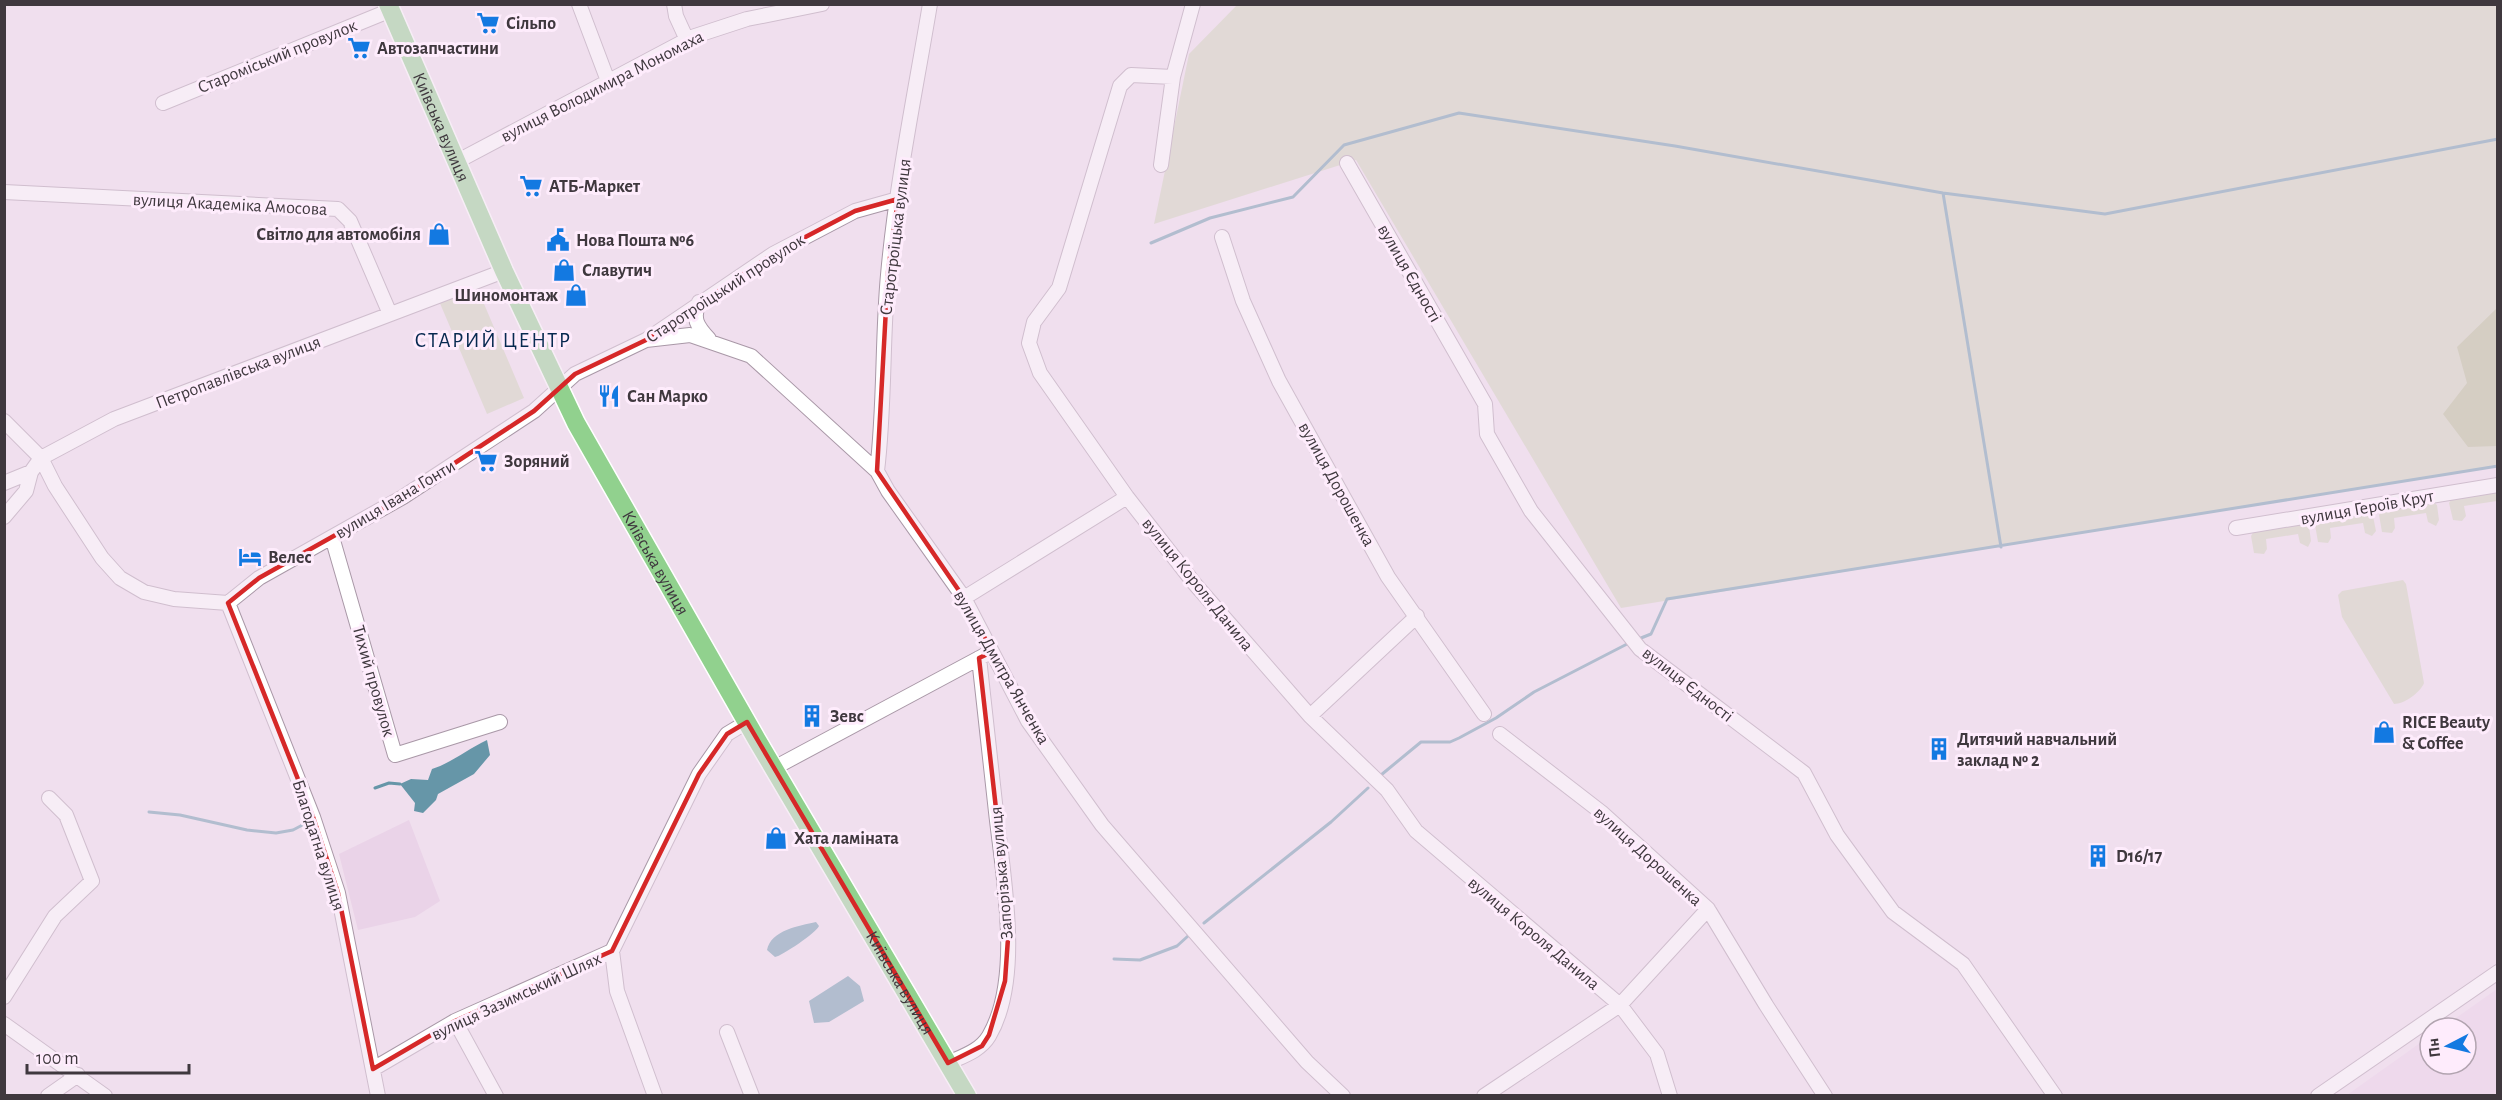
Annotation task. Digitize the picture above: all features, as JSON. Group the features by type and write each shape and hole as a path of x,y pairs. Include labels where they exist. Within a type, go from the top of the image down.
{"main road":[{"name":"Київська вулиця","path":"389,7 558,390 747,722 967,1095"}],"street":[{"path":"579,4 608,81"},
{"path":"674,4 676,16 687,40"},
{"name":"вулиця Володимира Мономаха","path":"456,162 687,40 747,18 822,4"},
{"name":"Старотроїцька вулиця","path":"877,471 883,422 883,348 888,272 930,4"},
{"path":"1161,165 1173,77 1193,4"},
{"name":"Староміський провулок","path":"163,103 368,19 389,7"},
{"name":"вулиця Короля Данила","path":"1173,77 1131,75 1120,86 1059,288 1034,322 1029,343 1040,373 1127,496 1194,583 1310,716 1387,790 1416,831 1620,1005 1657,1054 1670,1095"},
{"name":"вулиця Єдності","path":"1347,163 1485,404 1487,434 1532,511 1640,649 1804,773 1837,835 1893,912 1963,964 2055,1095"},
{"name":"вулиця Академіка Амосова","path":"4,192 338,209 350,221 390,314"},
{"name":"Старотроїцький провулок","path":"558,390 576,374 646,340 773,254 855,211 898,199"},
{"name":"вулиця Дорошенка","path":"1222,237 1243,301 1279,381 1388,577 1484,714"},
{"name":"Петропавлівська вулиця","path":"4,517 26,491 31,472 41,458 114,419 504,271"},
{"path":"699,302 694,317 696,324 712,342"},
{"name":"вулиця Дмитра Янченка","path":"646,340 690,334 751,357 877,471 888,491 964,598 1028,721 1102,825 1307,1062 1343,1095"},
{"name":"вулиця Івана Гонти","path":"228,603 259,578 403,497 534,411 558,390"},
{"path":"4,421 41,458 55,486 102,558 120,578 144,592 174,599 228,603"},
{"path":"4,483 31,472"},
{"name":"вулиця Героїв Крут","path":"2236,528 2498,485"},
{"path":"964,598 1127,496"},
{"name":"Тихий провулок","path":"332,537 395,754 500,722"},
{"name":"Благодатна вулиця","path":"228,603 313,817 334,882 378,1095"},
{"path":"1310,716 1417,616"},
{"path":"774,768 992,652"},
{"name":"Запорізька вулиця","path":"948,1063 971,1053 986,1041 997,1016 1005,981 1009,924 979,658"},
{"name":"вулиця Зазимський Шлях","path":"373,1069 455,1021 612,951 699,774 727,734 747,722"},
{"name":"вулиця Дорошенка","path":"1500,734 1601,812 1708,909 1766,1005 1825,1095"},
{"path":"4,997 55,916 92,881 66,815 49,798"},
{"path":"1484,1095 1620,1005 1708,909"},
{"path":"612,951 617,992 655,1095"},
{"path":"2318,1095 2498,972"},
{"path":"455,1021 496,1095"},
{"path":"4,1024 105,1095"},
{"path":"727,1032 752,1095"},
{"path":"48,1095 78,1075"}],"highlighted area":[{"path":"898,199 888,272 877,471 964,598 992,652 979,658 1009,924 1005,981 989,1035 982,1046 948,1063 747,722 727,734 699,774 612,951 455,1021 373,1069 338,893 313,817 228,603 259,578 403,497 534,411 575,374 646,340 773,254 855,211"}],"shaded area":[{"path":"409,820 440,901 415,917 358,930 339,854"},
{"path":"2497,989 2497,1095 2347,1095 2418,1045 2418,1076 2478,1076 2478,1016 2459,1016"}],"green space":[{"path":"1237,5 2497,5 2497,466 1621,608 1356,160 1154,224 1189,54"},
{"path":"476,285 524,398 487,414 439,301"},
{"path":"2497,308 2497,446 2468,447 2443,414 2467,383 2457,347"},
{"path":"2497,491 2497,501 2464,506 2466,516 2462,521 2453,520 2449,503 2452,498"},
{"path":"2433,502 2437,505 2439,520 2436,526 2428,522 2426,513 2394,518 2395,528 2392,533 2382,532 2379,515 2382,510"},
{"path":"2370,513 2373,516 2376,531 2372,536 2365,533 2363,523 2330,528 2331,538 2328,543 2318,542 2315,525 2318,520"},
{"path":"2305,523 2309,526 2311,541 2308,547 2300,543 2298,534 2266,539 2267,549 2264,554 2254,553 2251,536 2254,531"},
{"path":"2403,580 2406,584 2424,683 2411,697 2394,704 2342,617 2338,595 2342,591"}],"water":[{"path":"487,740 490,755 474,774 438,794 436,800 423,813 414,811 415,803 400,784 411,779 428,780 432,769"},
{"path":"816,922 819,926 817,929 785,953 775,957 767,950 770,943 780,933"},
{"path":"848,976 860,986 864,1001 829,1022 814,1023 809,1001"}],"waterway":[{"path":"1151,243 1210,218 1293,197 1344,145 1459,113 1675,146 1943,193 2105,214 2498,139"},
{"path":"1943,193 2001,547"},
{"path":"1636,640 1651,634 1667,599 2498,466"},
{"path":"1381,775 1421,742 1450,742 1459,738 1496,718 1534,692 1629,643"},
{"path":"375,788 389,783 400,784"},
{"path":"1204,923 1331,822 1368,788"},
{"path":"149,812 180,815 247,830 276,833 293,830 310,821"},
{"path":"1114,959 1140,960 1177,946 1188,936"}],"place":[{"name":"Сільпо","path":"488,23"},
{"name":"Автозапчастини","path":"359,48"},
{"name":"АТБ-Маркет","path":"531,186"},
{"name":"Світло для автомобіля","path":"439,234"},
{"name":"Нова Пошта №6","path":"558,240"},
{"name":"Славутич","path":"564,270"},
{"name":"Шиномонтаж","path":"576,295"},
{"name":"Сан Марко","path":"609,396"},
{"name":"Зоряний","path":"486,461"},
{"name":"Велес","path":"250,557"},
{"name":"Зевс","path":"812,716"},
{"name":"RICE Beauty & Coffee","path":"2384,732"},
{"name":"Дитячий навчальний заклад № 2","path":"1939,749"},
{"name":"Хата ламіната","path":"776,838"},
{"name":"D16/17","path":"2098,856"}],"district":[{"name":"СТАРИЙ ЦЕНТР","path":"493,340"}]}
